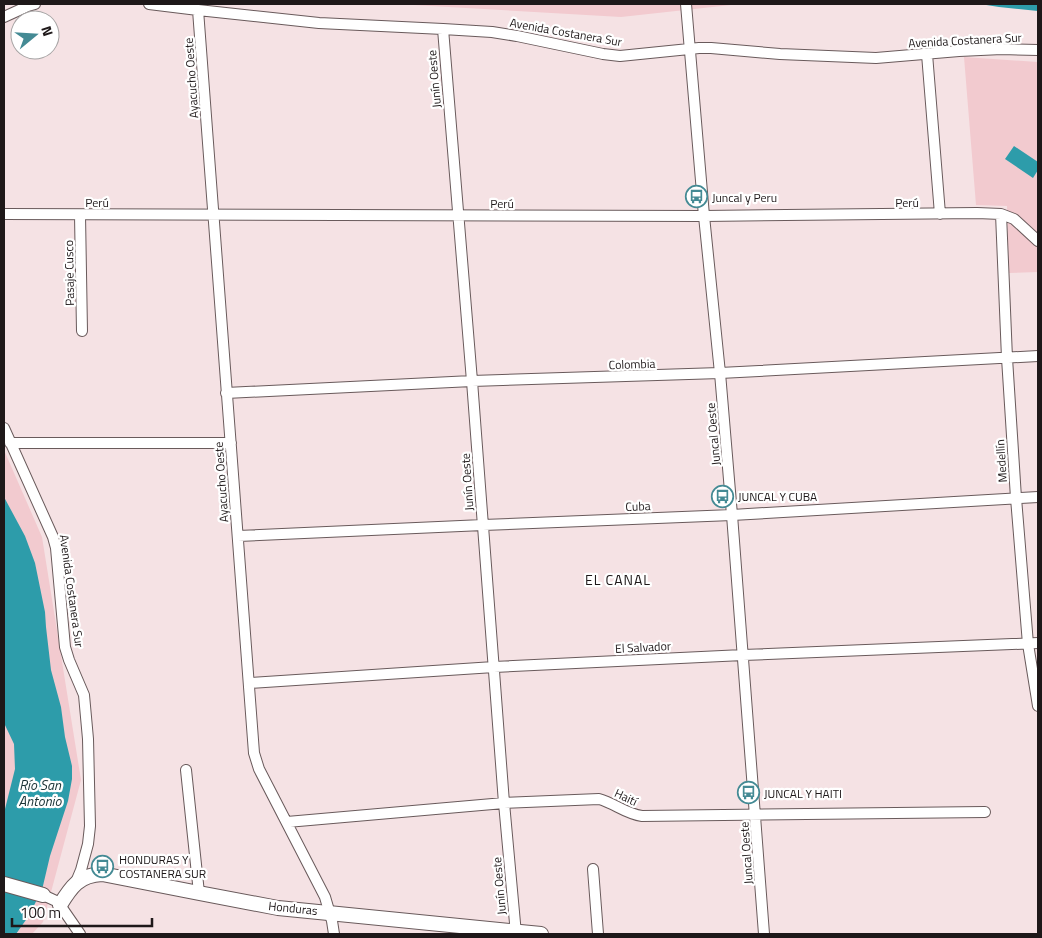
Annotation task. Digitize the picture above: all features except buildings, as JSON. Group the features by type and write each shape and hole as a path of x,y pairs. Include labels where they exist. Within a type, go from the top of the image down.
{"main road":[{"name":"Honduras","path":"76,882 85,877 102,874 278,908 541,934"},
{"path":"60,905 76,882"},
{"path":"4,884 43,896"}],"street":[{"path":"4,17 35,4"},
{"name":"Avenida Costanera Sur","path":"149,4 320,23 492,32 620,56 711,48 780,54 876,58 993,50 1038,50"},
{"name":"Juncal Oeste","path":"686,4 732,515 764,934"},
{"name":"Ayacucho Oeste","path":"198,10 254,753 259,769 325,897 334,934"},
{"name":"Junín Oeste","path":"443,29 516,933"},
{"path":"927,54 940,214"},
{"name":"Perú","path":"4,214 704,216 1001,214"},
{"path":"1001,214 1014,219 1038,241"},
{"name":"Medellín","path":"1001,214 1007,358 1016,498 1033,644 1038,706"},
{"name":"Pasaje Cusco","path":"80,215 82,331"},
{"name":"Colombia","path":"226,393 472,381 720,373 1038,356"},
{"name":"Avenida Costanera Sur","path":"4,428 54,537 66,647 69,660 84,695 88,739 90,826 88,844 76,882"},
{"path":"10,443 231,443"},
{"name":"Cuba","path":"238,536 732,515 1038,497"},
{"name":"El Salvador","path":"250,683 494,667 1033,644"},
{"path":"186,770 198,893"},
{"name":"Haití","path":"287,822 504,803 599,799 605,800 634,815 642,816 985,812"},
{"path":"593,869 598,934"},
{"path":"43,896 56,901 60,905 80,934"}],"shaded area":[{"path":"396,4 740,4 621,17"},
{"path":"964,57 1038,62 1038,272 1009,273 1007,206 976,205"},
{"name":"Río San Antonio","path":"4,450 42,537 81,780 43,922 32,934 4,934"}],"water":[{"path":"980,4 1038,4 1038,11 999,7"},
{"path":"1014,146 1038,162 1038,170 1033,178 1005,159"},
{"name":"Río San Antonio","path":"4,497 25,536 35,563 45,612 51,670 61,707 65,737 72,766 68,801 50,856 42,890 28,917 16,934 4,934 4,813 15,769 14,744 4,723"}],"place":[{"name":"Juncal y Peru","path":"696,197"},
{"name":"JUNCAL Y CUBA","path":"722,496"},
{"name":"JUNCAL Y HAITI","path":"748,793"},
{"name":"HONDURAS Y COSTANERA SUR","path":"103,866"}],"district":[{"name":"EL CANAL","path":"618,579"}]}
